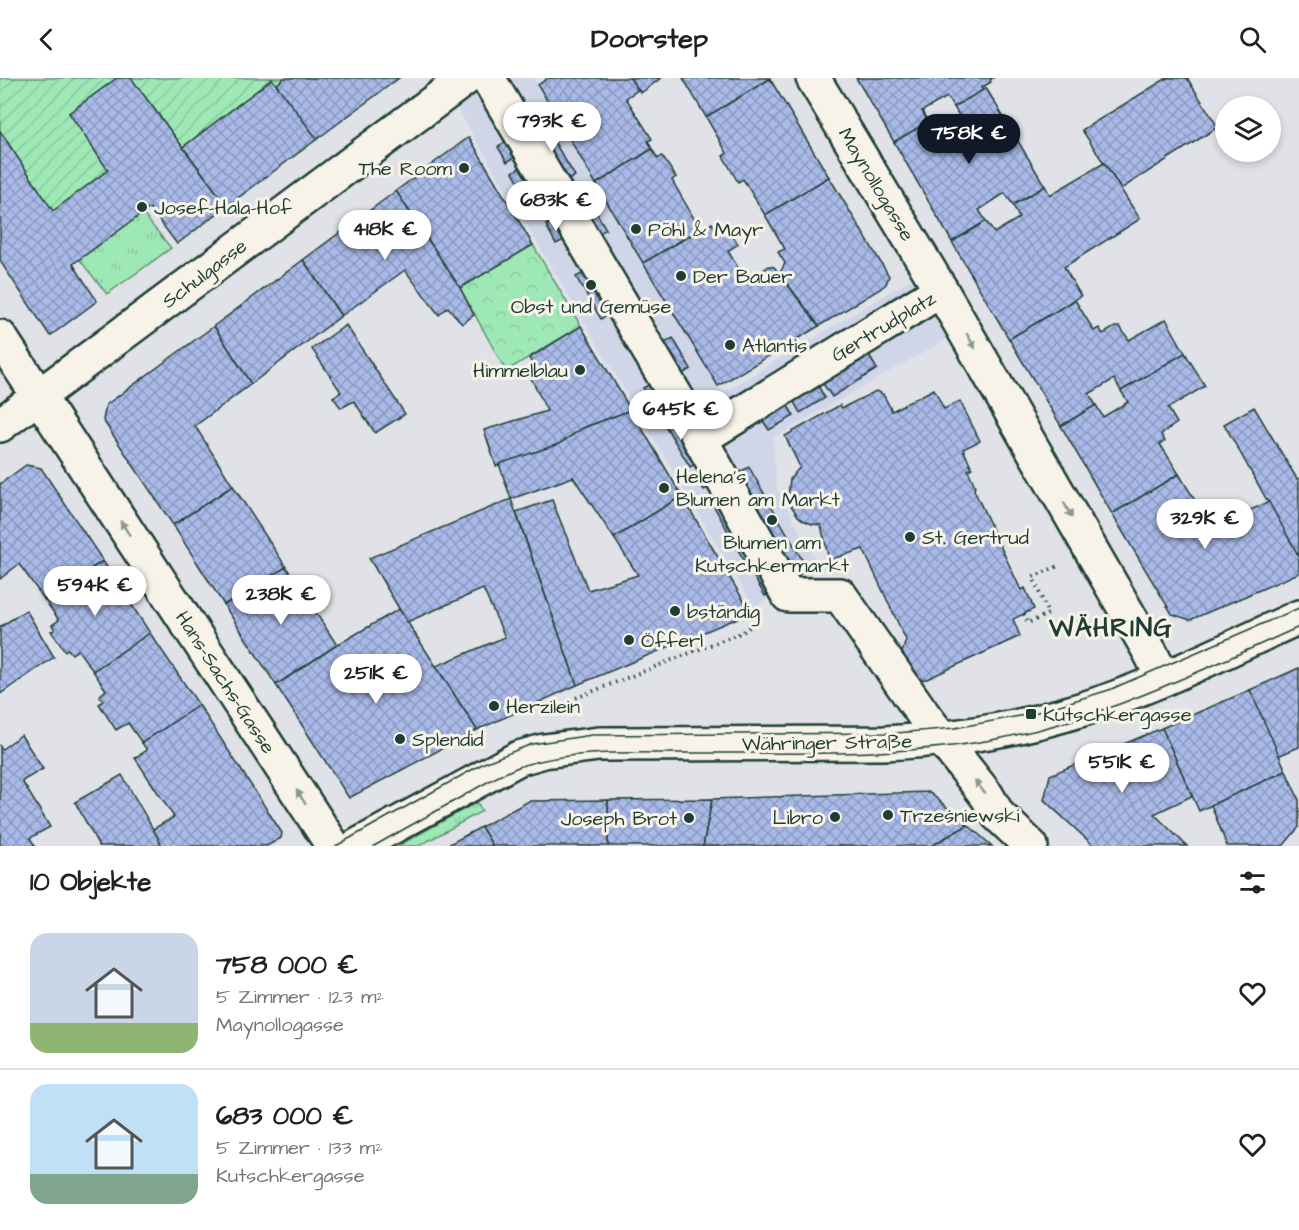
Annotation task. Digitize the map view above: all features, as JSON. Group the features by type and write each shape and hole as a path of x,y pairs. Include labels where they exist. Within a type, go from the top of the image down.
{"street":[{"name":"Schulgasse","path":"0,425 466,78"},
{"path":"488,78 700,439 788,596 840,595 942,738 987,796 998,815 1031,846"},
{"name":"Maynollogasse","path":"813,78 941,290"},
{"name":"Gertrudplatz","path":"700,439 941,290 1163,678"},
{"name":"Hans-Sachs-Gasse","path":"0,337 333,846"},
{"name":"Währinger Straße","path":"357,846 508,764 544,751 598,744 842,744 923,741 991,731 1062,715 1163,678 1299,617"}],"path":[{"path":"1024,614 1028,623 1048,614 1034,583"},
{"path":"576,698 742,632 788,596"}],"shaded area":[{"path":"439,78 534,78 722,393 918,275 954,335 773,438 777,489 820,568 754,607"}],"green space":[{"path":"0,78 117,78 69,113 108,170 53,211 0,131"},
{"path":"131,78 284,78 276,85 272,79 183,147"},
{"path":"142,213 171,248 107,294 79,259"},
{"path":"533,245 581,326 506,371 460,288"},
{"path":"477,802 482,811 419,846 398,846"}],"building":[{"name":"Josef-Hala-Hof","path":"117,78 131,78 227,206 177,244 150,208 73,264 97,301 50,336 0,261 0,131 53,211 108,170 69,113"},
{"path":"284,78 399,78 317,139 276,85"},
{"path":"548,78 630,78 638,90 626,98 652,139 648,141 652,149 596,184 538,85"},
{"path":"630,78 661,78 641,93"},
{"path":"683,78 770,78 770,79 706,117"},
{"path":"856,78 993,78 981,88 983,90 954,107 947,97 922,111 928,122 894,142"},
{"path":"1167,78 1187,78 1215,122 1215,129 1121,189 1082,130"},
{"path":"272,79 317,139 227,206 183,147"},
{"path":"770,79 829,177 765,215 743,179 738,182 723,156 727,153 706,117"},
{"path":"986,88 1045,186 1013,205 1005,193 979,210 986,221 952,242 894,142 928,122 936,134 961,119 954,107"},
{"path":"542,122 575,176 562,184 529,130"},
{"path":"469,137 533,245 460,288 396,191"},
{"path":"508,141 517,156 507,162 498,147"},
{"path":"652,149 658,159 662,156 676,177 672,180 700,229 643,263 596,184"},
{"path":"1104,163 1140,219 1064,267 1081,296 1009,339 952,242 986,221 994,233 1019,218 1013,205 1045,186 1050,195"},
{"path":"525,164 553,211 540,218 513,172"},
{"path":"829,177 889,276 886,284 880,289 819,326 783,278 781,271 785,263 778,252 785,249 765,215"},
{"path":"396,191 460,288 474,315 462,324 448,307 439,315 405,270 341,316 303,260"},
{"path":"585,193 606,229 594,237 572,201"},
{"path":"555,220 566,239 556,244 546,225"},
{"path":"712,223 718,233 728,228 738,244 728,251 740,271 751,278 769,266 774,267 819,326 718,386 643,263"},
{"path":"303,260 341,316 251,384 214,326"},
{"path":"589,270 614,310 601,319 576,277"},
{"path":"1075,300 1094,331 1099,328 1103,334 1115,327 1120,327 1129,340 1166,319 1185,353 1121,391 1114,379 1089,394 1096,405 1061,426 1009,339"},
{"path":"346,325 405,414 375,433 354,401 341,408 333,397 341,392 312,349"},
{"path":"214,326 251,384 195,426 233,486 173,525 103,420 106,405"},
{"path":"581,326 631,410 583,428 559,444 496,466 484,430 547,411 530,376 537,373 529,358"},
{"path":"673,338 691,369 678,376 660,346"},
{"path":"1185,353 1205,386 1168,408 1177,423 1161,434 1165,441 1160,444 1179,474 1112,514 1061,426 1096,405 1103,417 1128,402 1121,391"},
{"path":"868,354 877,369 832,397 822,382"},
{"path":"653,382 667,408 658,413 643,388"},
{"path":"818,386 825,398 800,413 793,400"},
{"name":"St. Gertrud","path":"934,389 944,409 960,401 980,441 963,449 972,468 968,470 975,486 974,490 1021,590 1025,588 1034,609 1013,619 1020,636 927,679 918,680 900,658 906,640 863,549 829,560 821,525 803,520 790,504 788,496 790,479 800,467 785,436 840,405 842,408 876,391 883,394 892,411"},
{"path":"788,406 794,416 769,430 763,421"},
{"path":"1254,407 1297,479 1299,478 1299,557 1224,424"},
{"path":"631,410 682,496 614,538 573,477 511,499 499,464 559,444 583,428"},
{"path":"673,415 700,461 690,467 663,422"},
{"path":"26,465 41,468 103,561 44,599 19,564 0,579 0,484"},
{"path":"707,467 716,483 704,490 694,475"},
{"path":"749,467 808,570 795,577 736,474"},
{"path":"1179,474 1211,527 1269,502 1299,557 1299,573 1190,620 1172,614 1112,514"},
{"path":"233,486 286,567 224,605 173,525"},
{"path":"682,496 745,603 738,618 577,685 516,512 552,500 588,590 638,575 614,538"},
{"path":"724,496 742,526 729,533 712,503"},
{"path":"511,499 577,685 477,730 436,666 505,637 483,589 407,622 369,558"},
{"path":"744,537 775,590 765,596 734,543"},
{"path":"103,561 150,633 93,671 78,650 72,654 68,649 65,651 51,631 55,630 52,625 59,620 44,599"},
{"path":"286,567 337,645 276,685 224,605"},
{"path":"399,609 477,730 349,798 276,685 337,645"},
{"path":"26,610 54,657 0,694 0,627"},
{"path":"150,633 199,705 142,743 128,723 116,730 99,704 103,701 99,696 106,690 93,671"},
{"path":"1299,668 1299,747 1278,756 1250,690"},
{"path":"1250,690 1286,771 1199,811 1162,728"},
{"path":"199,705 282,833 281,838 267,846 162,846 153,829 174,817 135,758 147,750 142,743"},
{"path":"1162,728 1192,796 1154,814 1187,846 1094,846 1044,800 1050,775"},
{"path":"21,735 43,769 22,781 50,827 30,838 35,846 0,846 0,746 2,749"},
{"path":"1286,771 1299,800 1299,827 1283,846 1227,846 1211,805"},
{"path":"122,775 162,846 99,846 75,802"},
{"path":"929,792 968,825 931,846 703,846 712,799"},
{"path":"712,799 703,846 608,846 608,800"},
{"path":"608,800 608,846 493,846 481,827 529,801"},
{"path":"968,825 992,846 931,846"},
{"path":"481,827 493,846 446,846"}],"tram line":[{"path":"336,846 484,763 532,744 592,735 896,733 955,728 1031,714 1109,690 1299,608"},
{"path":"374,846 500,775 543,760 620,753 867,752 980,742 1022,734 1103,710 1182,679 1299,627"}],"place":[{"name":"The Room","path":"464,168"},
{"name":"Josef-Hala-Hof","path":"142,207"},
{"name":"Pöhl & Mayr","path":"636,229"},
{"name":"Der Bauer","path":"681,276"},
{"name":"Obst und Gemüse","path":"591,285"},
{"name":"Atlantis","path":"730,345"},
{"name":"Himmelblau","path":"580,370"},
{"name":"Helena's Blumen am Markt","path":"664,488"},
{"name":"Blumen am Kutschkermarkt","path":"772,520"},
{"name":"St. Gertrud","path":"910,537"},
{"name":"bständig","path":"675,611"},
{"name":"Öfferl","path":"629,640"},
{"name":"Herzilein","path":"494,706"},
{"name":"Kutschkergasse","path":"1031,714"},
{"name":"Splendid","path":"400,739"},
{"name":"Trześniewski","path":"888,815"},
{"name":"Libro","path":"835,817"},
{"name":"Joseph Brot","path":"689,818"}],"district":[{"name":"WÄHRING","path":"1111,627"}]}
